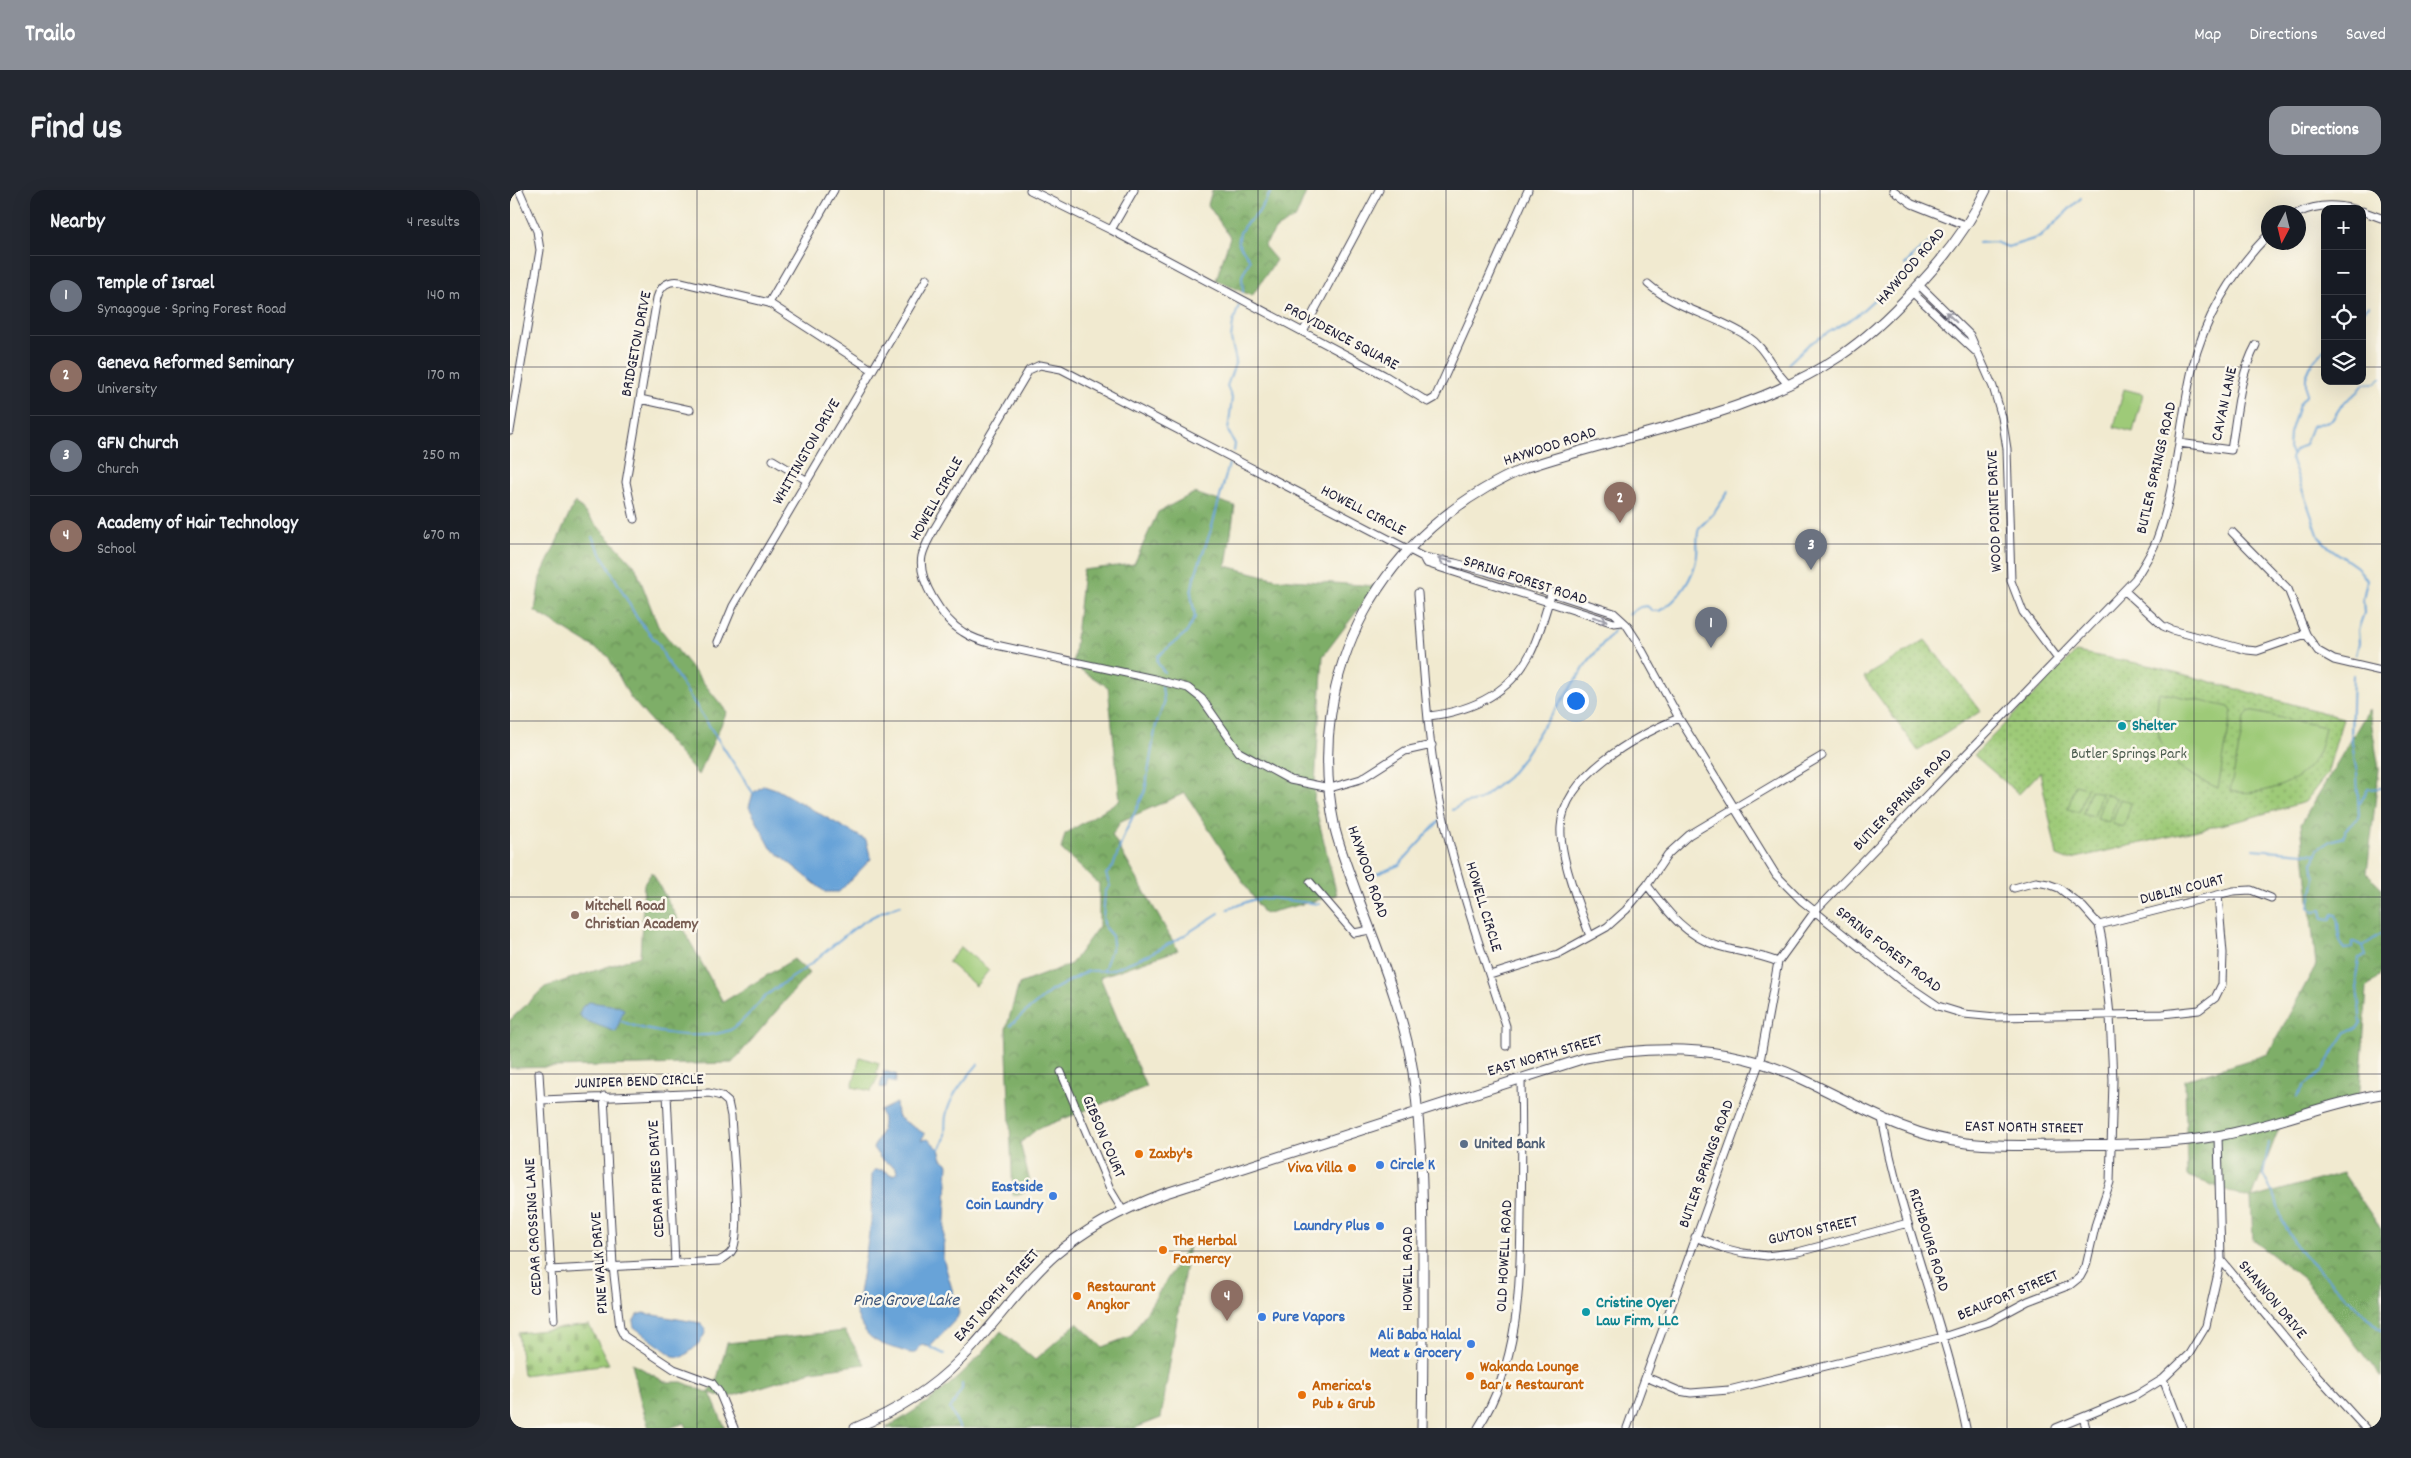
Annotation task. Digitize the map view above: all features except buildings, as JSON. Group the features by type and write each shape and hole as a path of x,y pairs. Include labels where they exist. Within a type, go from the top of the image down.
{"main road":[{"name":"HAYWOOD ROAD","path":"1418,1111 1407,1043 1395,999 1339,843 1330,788 1330,726 1336,688 1346,654 1377,589 1392,567 1444,515 1502,478 1546,461 1712,414 1789,385 1840,356 1880,325 1915,289 1965,225 1986,190"},
{"name":"EAST NORTH STREET","path":"859,1427 894,1410 938,1380 961,1360 1029,1280 1054,1255 1089,1229 1123,1211 1163,1194 1585,1058 1640,1050 1698,1050 1760,1061 1801,1078 1910,1131 1966,1143 1997,1145 2112,1144 2218,1136 2381,1094"},
{"name":"HOWELL ROAD","path":"1418,1111 1423,1154 1424,1197 1422,1428"}],"street":[{"path":"510,430 540,250 537,230 519,190"},
{"path":"769,303 834,190"},
{"name":"PROVIDENCE SQUARE","path":"1030,190 1111,230 1399,383 1425,401 1434,400 1528,190"},
{"path":"1111,230 1134,190"},
{"path":"1303,332 1379,190"},
{"path":"1893,190 1912,204 1965,225"},
{"path":"2306,210 2321,206"},
{"path":"2366,212 2381,218"},
{"name":"BUTLER SPRINGS ROAD","path":"1627,1428 1760,1061 1778,962 1815,911 2135,579 2156,541 2162,523 2192,370 2206,329 2226,290 2261,243"},
{"name":"WHITTINGTON DRIVE","path":"718,642 733,606 927,278"},
{"name":"BRIDGETON DRIVE","path":"634,519 626,482 657,298 661,288 666,283 681,282 769,303 871,370"},
{"path":"1648,284 1662,296 1736,329 1752,339 1765,352 1781,378 1789,385"},
{"name":"WOOD POINTE DRIVE","path":"1915,289 1977,353 1998,400 2006,434 2011,581 2023,612 2058,659"},
{"name":"CAVAN LANE","path":"2179,443 2231,450 2244,376 2248,361 2256,345"},
{"name":"HOWELL CIRCLE","path":"1409,550 1061,369 1047,365 1036,366 1026,373 925,547 922,556 922,571 932,596 946,617 964,633 996,645 1188,688 1202,699 1239,752 1290,780 1330,788 1361,779 1405,751 1432,746"},
{"path":"640,399 690,410"},
{"path":"773,460 806,480"},
{"path":"2232,532 2288,589 2306,634 2318,651 2327,657 2345,663 2381,670"},
{"name":"SPRING FOREST ROAD","path":"1409,550 1423,557 1455,562 1614,613 1638,641 1679,718 1776,875 1815,911 1909,988 1946,1009 1964,1014 1996,1017 2194,1012 2204,1008 2215,998 2222,984 2223,967 2218,895"},
{"name":"SPRING FOREST ROAD","path":"1423,557 1426,563 1548,603 1614,623 1622,622"},
{"path":"2124,591 2167,628 2240,649 2256,651 2267,649 2306,634"},
{"path":"1429,716 1470,708 1490,697 1508,683 1530,653 1552,592"},
{"name":"HOWELL CIRCLE","path":"1418,593 1432,746 1452,852 1506,1026 1506,1046"},
{"path":"1590,936 1562,843 1561,825 1565,808 1575,789 1603,762 1641,737 1679,718"},
{"path":"1490,975 1558,954 1615,920 1647,885 1661,862 1681,841 1699,828 1822,756"},
{"path":"1310,882 1354,933 1370,930"},
{"path":"2014,888 2036,882 2052,884 2069,894 2099,926"},
{"path":"1647,885 1677,922 1696,937 1718,946 1766,957 1778,962"},
{"name":"DUBLIN COURT","path":"2099,926 2218,895 2251,890 2271,898"},
{"name":"BEAUFORT STREET","path":"1646,1377 1679,1391 1712,1393 1858,1360 1943,1337 1988,1322 2028,1301 2070,1285 2080,1277 2086,1266 2096,1223 2110,1182 2113,1080 2110,1015 2099,926"},
{"name":"GIBSON COURT","path":"1061,1072 1112,1191 1123,1211"},
{"name":"CEDAR CROSSING LANE","path":"539,1073 542,1100 549,1270 554,1319"},
{"name":"OLD HOWELL ROAD","path":"1478,1428 1502,1378 1515,1330 1520,1267 1521,1078"},
{"name":"JUNIPER BEND CIRCLE","path":"542,1100 709,1093 721,1096 728,1102 731,1116 736,1224 734,1248 728,1257 719,1261 549,1270"},
{"name":"CEDAR PINES DRIVE","path":"667,1094 675,1263"},
{"name":"PINE WALK DRIVE","path":"604,1096 613,1266 618,1322 624,1336 674,1369 712,1383 719,1392 734,1428"},
{"name":"RICHBOURG ROAD","path":"1882,1118 1890,1164 1943,1337 1966,1428"},
{"name":"SHANNON DRIVE","path":"2218,1136 2221,1260 2313,1371 2365,1428"},
{"name":"GUYTON STREET","path":"1696,1237 1730,1250 1767,1256 1798,1252 1908,1223"},
{"path":"2056,1428 2129,1400 2163,1379 2189,1354 2202,1334 2221,1260"},
{"path":"2163,1379 2182,1428"},
{"path":"2083,1418 2086,1428"}],"green space":[{"path":"1212,190 1307,190 1296,217 1276,229 1264,246 1276,260 1252,296 1216,280 1230,237 1208,205"},
{"path":"2124,389 2143,394 2133,432 2114,427"},
{"path":"1194,493 1235,506 1226,566 1277,579 1376,586 1323,656 1314,801 1337,895 1264,914 1185,793 1121,821 1112,835 1178,950 1100,977 1146,1087 1037,1129 1020,1143 1032,1190 1013,1196 1006,1029 1019,984 1071,964 1099,926 1099,884 1061,849 1065,834 1120,800 1108,687 1073,665 1083,570 1134,564 1158,512"},
{"path":"575,502 635,566 658,626 727,712 698,775 630,697 608,656 535,611 540,578"},
{"path":"1925,640 1981,711 1918,751 1864,677"},
{"name":"Butler Springs Park","path":"2076,652 2153,666 2343,718 2327,774 2305,802 2242,820 2067,860 2057,856 2040,772 2019,794 1974,755"},
{"path":"2159,692 2229,707 2232,711 2218,788 2187,772 2175,763 2167,753 2161,742 2158,728"},
{"path":"2369,709 2379,769 2367,873 2381,887 2381,974 2367,988 2359,1105 2281,1123 2252,1198 2343,1173 2381,1229 2381,1377 2304,1279 2253,1240 2251,1199 2187,1176 2185,1080 2268,1054 2316,965 2301,824"},
{"path":"2249,711 2325,727 2323,739 2318,754 2309,767 2289,782 2278,787 2254,792 2230,791 2245,717"},
{"path":"2075,785 2087,788 2079,812 2068,809"},
{"path":"2090,790 2101,793 2094,817 2083,814"},
{"path":"2105,794 2116,798 2109,822 2097,819"},
{"path":"2120,799 2131,803 2124,827 2112,824"},
{"path":"652,872 723,1002 794,959 809,973 732,1063 510,1068 510,1020 545,987 640,956 644,884"},
{"path":"961,947 989,970 976,986 948,962"},
{"path":"860,1057 879,1063 876,1074 879,1075 871,1091 852,1087"},
{"path":"1189,1245 1161,1418 1135,1428 886,1428 904,1418 948,1386 975,1361 1001,1331 1035,1360 1077,1323 1102,1347 1131,1336"},
{"path":"589,1325 609,1364 523,1375 518,1333"},
{"path":"845,1331 865,1364 812,1371 726,1398 710,1393 725,1428 687,1428 685,1423 669,1428 649,1428 632,1363 665,1382 682,1382 709,1393 717,1379 727,1343"}],"water":[{"path":"764,785 776,789 866,840 871,859 839,892 825,892 771,848 749,807 753,793"},
{"path":"589,1002 618,1006 624,1009 616,1032 584,1020 579,1014 582,1007"},
{"path":"884,1071 897,1075 895,1083 888,1081 886,1088 880,1087"},
{"name":"Pine Grove Lake","path":"896,1103 897,1115 925,1134 921,1140 928,1139 939,1149 942,1159 948,1164 943,1258 959,1313 957,1318 930,1347 921,1345 916,1353 906,1352 876,1341 867,1333 856,1312 871,1222 872,1174 874,1170 883,1170 892,1175 897,1173 896,1168 881,1159 873,1148 883,1125 880,1111"},
{"path":"643,1313 701,1323 706,1329 705,1333 697,1345 686,1355 682,1357 673,1356 634,1327 633,1322 637,1315"}],"waterway":[{"path":"1243,292 1242,276 1250,260 1238,243 1240,233 1244,226 1258,213 1272,190"},
{"path":"1978,243 1994,242 2008,247 2040,237 2081,198"},
{"path":"1905,265 1931,241"},
{"path":"1789,363 1809,344 1856,316 1888,287"},
{"path":"1234,451 1235,444 1228,431 1232,398 1227,386 1236,361 1231,339 1233,323 1239,305"},
{"path":"2292,454 2289,449 2290,433 2299,405 2306,396 2306,377 2312,363 2321,353"},
{"path":"2356,655 2359,643 2358,630 2364,613 2363,599 2367,580 2357,567 2330,548 2319,537 2291,458 2295,451 2305,444 2312,426 2332,420 2343,403 2358,392 2364,384 2375,383 2381,378"},
{"path":"1164,672 1157,662 1158,656 1187,632 1195,617 1191,593 1194,578 1211,530 1229,464"},
{"path":"1629,614 1640,607 1647,606 1653,611 1659,611 1679,595 1693,572 1697,555 1699,528 1714,513 1729,491"},
{"path":"592,537 637,618 659,645 665,658 753,793"},
{"path":"1452,810 1463,804 1480,800 1508,777 1521,761 1586,664 1615,629"},
{"path":"2297,1097 2304,1086 2322,1072 2346,1032 2356,1029 2361,1024 2356,977 2359,958 2366,956 2363,946 2352,942 2352,948 2345,949 2340,941 2336,915 2333,914 2330,920 2323,919 2321,910 2313,911 2309,907 2315,878 2313,863 2318,849 2330,841 2343,837 2349,825 2359,818 2357,774 2351,737 2353,675"},
{"path":"1104,970 1113,944 1112,936 1105,928 1103,918 1105,892 1110,886 1106,874 1113,867 1124,835 1145,791 1156,725 1164,704 1162,686"},
{"path":"2360,803 2368,789 2381,788"},
{"path":"1377,874 1399,865 1439,821"},
{"path":"2253,849 2317,854"},
{"path":"1228,909 1252,900 1270,898 1319,904"},
{"path":"621,1021 646,1029 676,1034 705,1035 730,1030 739,1024 770,992 803,970 849,932 873,916 901,905"},
{"path":"1010,1025 1051,991 1088,971 1111,970 1148,955 1180,938 1219,913"},
{"path":"2363,946 2381,934"},
{"path":"939,1149 944,1142 946,1116 951,1101 978,1064"},
{"path":"2269,1143 2263,1175 2276,1199 2282,1220 2298,1249 2381,1331"},
{"path":"930,1347 944,1354"},
{"path":"960,1428 950,1409 962,1389 962,1384"}],"place":[{"name":"Geneva Reformed Seminary","path":"1620,523"},
{"name":"GFN Church","path":"1811,570"},
{"name":"Temple of Israel","path":"1711,648"},
{"name":"Shelter","path":"2122,726"},
{"name":"Mitchell Road Christian Academy","path":"575,915"},
{"name":"United Bank","path":"1464,1144"},
{"name":"Zaxby's","path":"1139,1154"},
{"name":"Circle K","path":"1380,1165"},
{"name":"Viva Villa","path":"1352,1168"},
{"name":"Eastside Coin Laundry","path":"1053,1196"},
{"name":"Laundry Plus","path":"1380,1226"},
{"name":"The Herbal Farmercy","path":"1163,1250"},
{"name":"Restaurant Angkor","path":"1077,1296"},
{"name":"Cristine Oyer Law Firm, LLC","path":"1586,1312"},
{"name":"Pure Vapors","path":"1262,1317"},
{"name":"Academy of Hair Technology","path":"1227,1321"},
{"name":"Ali Baba Halal Meat & Grocery","path":"1471,1344"},
{"name":"Wakanda Lounge Bar & Restaurant","path":"1470,1376"},
{"name":"America's Pub & Grub","path":"1302,1395"}]}
